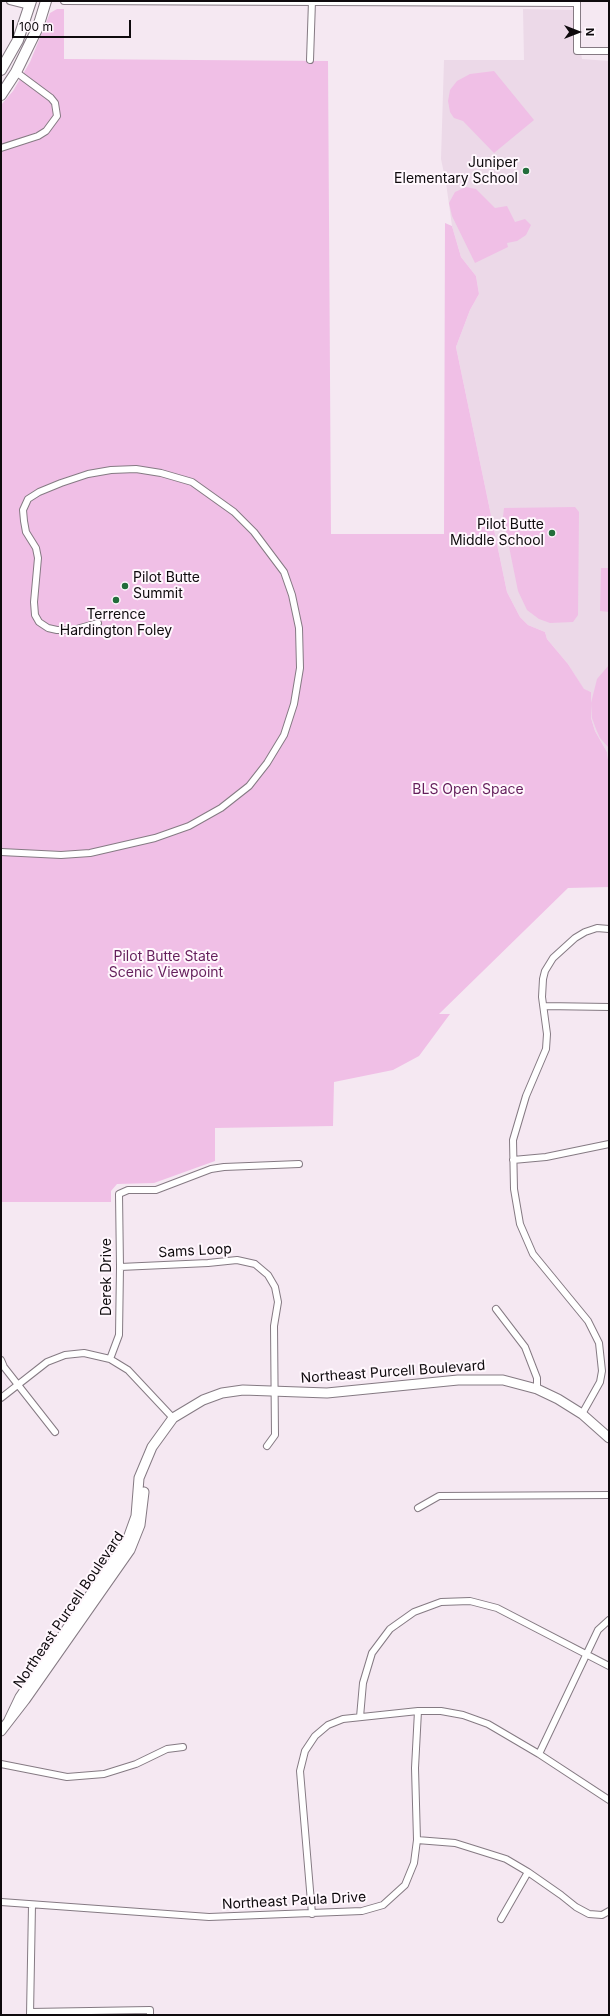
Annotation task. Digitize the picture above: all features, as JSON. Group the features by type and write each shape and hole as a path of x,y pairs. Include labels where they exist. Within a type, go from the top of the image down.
{"main road":[{"path":"1,95 16,72 38,27 46,1"},
{"path":"16,72 11,65 24,38 30,3"},
{"path":"1,70 18,40 27,17"}],"street":[{"path":"10,1 30,3"},
{"path":"64,1 577,2 577,51 609,51"},
{"path":"310,60 312,2"},
{"path":"1,148 38,136 49,127 56,116 55,103 51,98 16,72"},
{"path":"1,852 61,855 90,853 155,838 189,826 221,808 249,786 267,763 284,735 294,704 300,668 299,628 292,595 284,572 254,532 234,512 192,482 162,473 136,469 111,470 88,474 61,483 39,492 28,499 23,510 24,521 26,532 36,548 38,558 34,602 35,615 39,622 48,628 56,630 73,630 98,623"},
{"path":"582,1414 593,1395 601,1376 602,1356 599,1343 588,1321 533,1254 520,1224 514,1189 512,1160 513,1140 526,1096 546,1049 547,1034 543,979 545,971 553,958 575,938 585,932 597,928 609,928"},
{"path":"544,1006 609,1007"},
{"path":"512,1160 546,1157 609,1144"},
{"name":"Derek Drive","path":"110,1359 119,1335 119,1194 128,1190 156,1190 211,1169 224,1167 299,1164"},
{"name":"Sams Loop","path":"120,1267 208,1263 237,1260 255,1264 268,1275 275,1287 278,1302 274,1326 275,1435 267,1446"},
{"path":"496,1309 525,1347 537,1378 537,1390"},
{"path":"1,1398 46,1362 65,1355 84,1353 110,1359 128,1370 174,1418"},
{"path":"1,1360 4,1367 55,1432"},
{"name":"Northeast Purcell Boulevard","path":"1,1730 20,1697 127,1541 136,1516 139,1478 152,1447 174,1418 203,1400 222,1393 243,1390 327,1393 486,1379 503,1380 558,1398 582,1414 609,1438"},
{"path":"418,1508 439,1496 609,1495"},
{"path":"360,1717 363,1683 372,1653 390,1629 414,1612 441,1602 470,1601 498,1608 609,1666"},
{"path":"539,1754 598,1630 609,1620"},
{"path":"312,1914 300,1771 305,1751 314,1736 328,1725 343,1719 418,1711 441,1711 463,1715 488,1724 539,1754 609,1800"},
{"name":"Northeast Paula Drive","path":"1,1902 209,1917 362,1911 383,1905 405,1885 414,1863 417,1840 415,1768 418,1711"},
{"path":"1,1764 68,1777 104,1774 136,1764 167,1749 183,1747"},
{"path":"417,1840 455,1843 506,1860 528,1872 561,1894 576,1907 589,1914 602,1915 609,1911"},
{"path":"501,1919 528,1872"},
{"path":"32,1905 30,2013 150,2010 150,2015"}],"shaded area":[{"path":"523,9 573,10 582,59 609,61 609,767 607,752 595,731 591,718 591,692 584,690 568,664 547,639 545,632 528,625 520,617 507,592 456,347 470,310 479,294 476,276 461,257 452,226 441,159 444,60 524,60"}],"green space":[{"name":"Pilot Butte State Scenic Viewpoint","path":"57,9 64,9 64,59 328,61 331,534 444,534 445,223 452,226 461,257 476,276 479,294 470,310 456,347 507,592 520,617 528,625 545,632 547,639 568,664 584,689 591,692 591,718 595,731 607,752 609,767 609,887 568,888 439,1014 450,1014 419,1056 393,1070 334,1082 333,1126 215,1128 215,1161 154,1183 117,1184 111,1191 111,1202 1,1202 1,105 13,91 30,62 50,13"},
{"path":"494,71 534,120 494,153 463,121 454,118 450,112 448,101 450,90 457,81 470,74"},
{"path":"466,187 476,189 495,208 507,206 515,222 525,219 531,225 526,235 517,241 507,243 508,247 475,263 452,216 449,203 455,192"},
{"path":"575,507 579,512 578,615 573,622 550,623 539,619 527,610 518,591 503,517 504,508"},
{"path":"601,568 609,568 609,612 600,611"},
{"path":"609,665 609,748 600,738 596,729 592,718 591,703 597,679"}],"place":[{"name":"Juniper Elementary School","path":"526,171"},
{"name":"Pilot Butte Middle School","path":"552,533"},
{"name":"Pilot Butte Summit","path":"125,586"},
{"name":"Terrence Hardington Foley","path":"116,600"}],"park label":[{"name":"BLS Open Space","path":"468,790"}]}
